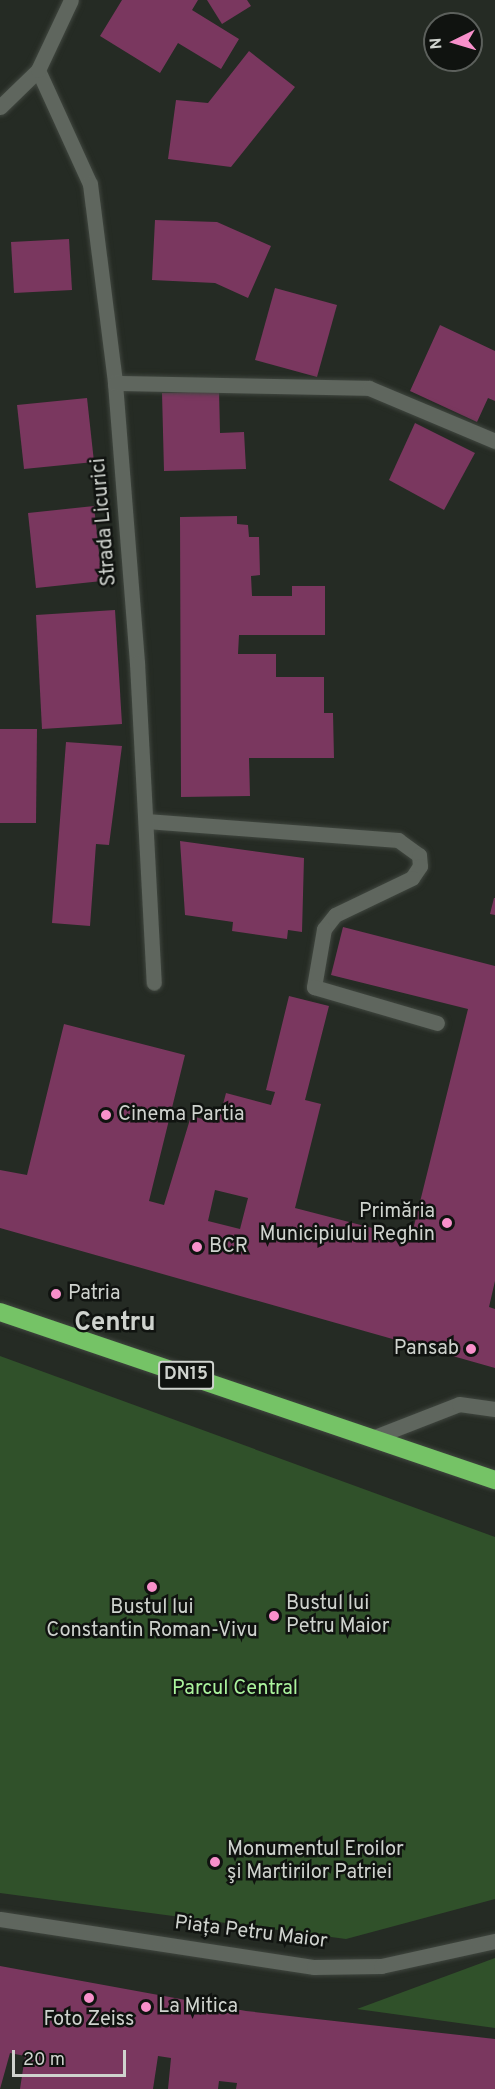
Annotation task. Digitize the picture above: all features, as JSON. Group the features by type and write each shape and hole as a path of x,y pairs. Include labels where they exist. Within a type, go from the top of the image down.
{"highway":[{"name":"DN15","path":"0,1312 495,1480"}],"street":[{"path":"0,107 38,70 71,0"},
{"name":"Strada Licurici","path":"38,70 90,184 115,383 146,821 154,983"},
{"path":"115,383 369,388 495,441"},
{"path":"146,821 398,840 419,855 420,866 412,878 334,915 324,929 314,987 437,1023"},
{"path":"372,1438 459,1404 495,1409"},
{"name":"Piața Petru Maior","path":"0,1918 314,1967 381,1966 495,1941"}],"green space":[{"name":"Parcul Central","path":"0,1356 495,1537 495,1899 346,1939 0,1893"},
{"path":"495,1958 495,2028 357,2009"}],"building":[{"path":"122,0 198,0 192,10 239,39 221,69 178,43 160,73 100,36"},
{"path":"207,0 247,0 251,6 222,24"},
{"path":"249,51 295,87 231,167 168,159 176,100 208,103"},
{"path":"155,220 217,222 271,246 248,298 215,283 152,280"},
{"path":"69,239 72,290 14,293 11,242"},
{"path":"275,288 337,305 317,377 255,360"},
{"path":"440,325 495,351 495,401 488,398 477,422 410,391"},
{"path":"219,391 220,433 244,432 246,469 164,471 162,393"},
{"path":"87,398 94,462 24,469 17,405"},
{"path":"415,423 475,453 444,510 389,480"},
{"path":"94,506 102,581 36,588 28,513"},
{"path":"237,516 237,524 248,525 249,537 259,537 260,575 251,576 252,596 292,596 292,586 325,586 325,635 239,635 238,654 276,654 276,677 324,677 324,713 333,713 334,758 249,758 250,796 181,797 180,517"},
{"path":"115,610 122,724 42,729 36,615"},
{"path":"0,729 37,729 36,823 0,823"},
{"path":"66,742 122,746 109,845 96,844 90,926 52,923"},
{"path":"180,841 304,858 302,932 288,930 287,939 232,931 233,922 185,915"},
{"path":"495,898 495,915 490,914"},
{"path":"343,927 495,966 495,1281 489,1307 495,1309 495,1368 0,1228 0,1170 27,1175 64,1024 185,1055 149,1201 164,1205 191,1116 218,1123 226,1093 271,1105 275,1092 266,1090 289,996 329,1006 305,1100 321,1104 295,1208 411,1238 468,1009 331,975","holes":["215,1190 248,1198 240,1229 208,1221"]},
{"path":"0,1966 246,2011 495,2039 495,2089 236,2089 237,2083 219,2081 218,2089 168,2089 171,2058 158,2056 153,2089 20,2089 25,2056 10,2053 0,2089"}],"place":[{"name":"Cinema Partia","path":"106,1115"},
{"name":"Primăria Municipiului Reghin","path":"447,1223"},
{"name":"BCR","path":"197,1247"},
{"name":"Patria","path":"56,1294"},
{"name":"Pansab","path":"471,1349"},
{"name":"Bustul lui Constantin Roman-Vivu","path":"152,1587"},
{"name":"Bustul lui Petru Maior","path":"274,1616"},
{"name":"Monumentul Eroilor şi Martirilor Patriei","path":"215,1862"},
{"name":"Foto Zeiss","path":"89,1998"},
{"name":"La Mitica","path":"146,2007"}],"district":[{"name":"Centru","path":"115,1324"}]}
